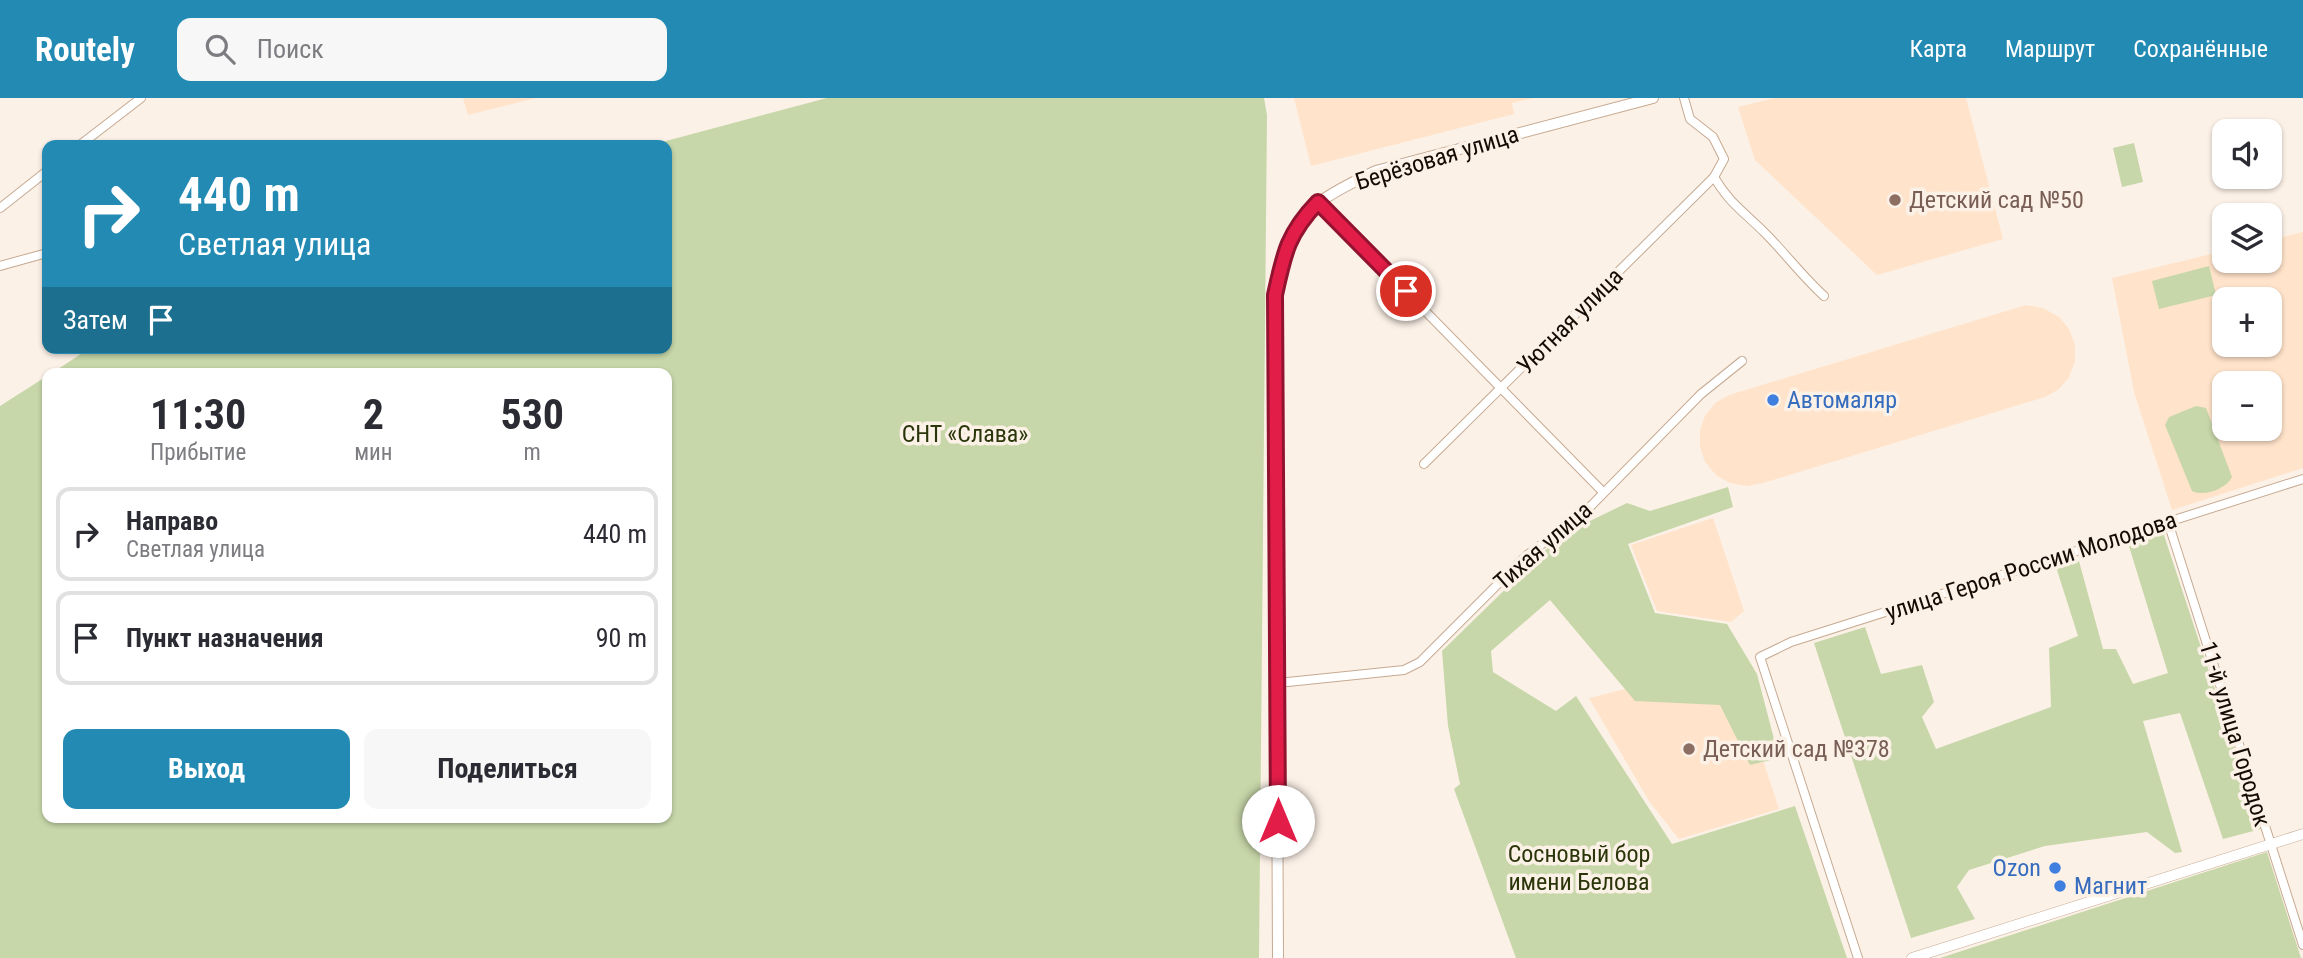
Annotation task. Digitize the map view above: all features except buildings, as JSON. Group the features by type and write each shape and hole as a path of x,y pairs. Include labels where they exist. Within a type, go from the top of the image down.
{"main road":[{"name":"Берёзовая улица","path":"1278,958 1275,295 1286,245 1299,222 1318,202 1335,190 1376,171 1653,98"}],"street":[{"path":"86,140 141,98"},
{"path":"1684,98 1690,119 1713,137 1724,159 1714,177 1729,201 1765,233 1799,274 1824,296"},
{"path":"0,208 42,175"},
{"name":"Уютная улица","path":"1424,464 1714,177"},
{"path":"1318,202 1604,492"},
{"path":"0,266 42,254"},
{"name":"Тихая улица","path":"1278,683 1404,670 1420,662 1527,555 1581,516 1701,394 1742,361"},
{"name":"улица Героя России Молодова","path":"1857,958 1760,657 1791,642 2303,479"},
{"name":"11-й улица Городок","path":"2168,522 2303,945"},
{"path":"1912,958 2303,834"}],"shaded area":[{"path":"463,98 536,98 468,115"},
{"path":"1294,98 1534,98 1512,103 1514,114 1311,166"},
{"name":"Детский сад №50","path":"1775,98 1966,98 2003,239 1877,275 1755,160 1738,107"},
{"path":"2303,232 2303,468 2172,510 2134,392 2112,278 2212,254 2212,273 2282,273 2282,237"},
{"path":"2026,305 2043,308 2059,317 2069,329 2075,345 2075,361 2069,377 2059,389 2045,397 1763,483 1747,486 1730,483 1716,475 1705,462 1700,447 1700,430 1705,416 1715,403 1729,395"},
{"path":"1713,518 1744,611 1731,622 1657,611 1631,545"},
{"name":"Детский сад №378","path":"1731,663 1779,809 1679,839 1649,801 1589,698"}],"green space":[{"name":"СНТ «Слава»","path":"827,98 1264,98 1267,115 1259,958 0,958 0,406 42,379 42,823 672,823 672,368 60,368 81,354 672,354 672,140 670,140"},
{"path":"2134,143 2143,182 2122,187 2113,148"},
{"path":"2209,266 2214,287 2212,296 2159,309 2152,281"},
{"path":"2196,406 2206,408 2212,424 2212,441 2218,441 2232,477 2229,481 2208,492 2192,491 2165,425 2169,417"},
{"name":"Сосновый бор имени Белова","path":"1728,487 1733,507 1628,544 1655,613 1727,624 1757,674 1779,758 1750,765 1720,705 1635,701 1550,600 1491,651 1493,672 1556,711 1576,696 1672,844 1795,806 1847,958 1516,958 1454,789 1460,784 1448,726 1442,651 1561,535 1627,503 1650,511"},
{"path":"2163,532 2261,829 2223,839 2180,713 2143,721 2182,852 2175,853 2147,832 2045,846 1969,870 1957,887 1975,919 1911,938 1814,643 1865,627 1881,674 1922,665 1934,702 1922,717 1936,749 2051,707 2049,648 2078,636 2056,567 2079,561 2103,649 2116,649 2133,684 2168,673 2128,543"},
{"path":"2267,852 2301,958 1940,958"}],"place":[{"name":"Детский сад №50","path":"1895,200"},
{"name":"Автомаляр","path":"1773,400"},
{"name":"Детский сад №378","path":"1689,749"},
{"name":"Ozon","path":"2055,868"},
{"name":"Магнит","path":"2060,886"}],"route":[{"path":"1278,821 1275,295 1286,245 1299,222 1318,202 1406,291"}]}
